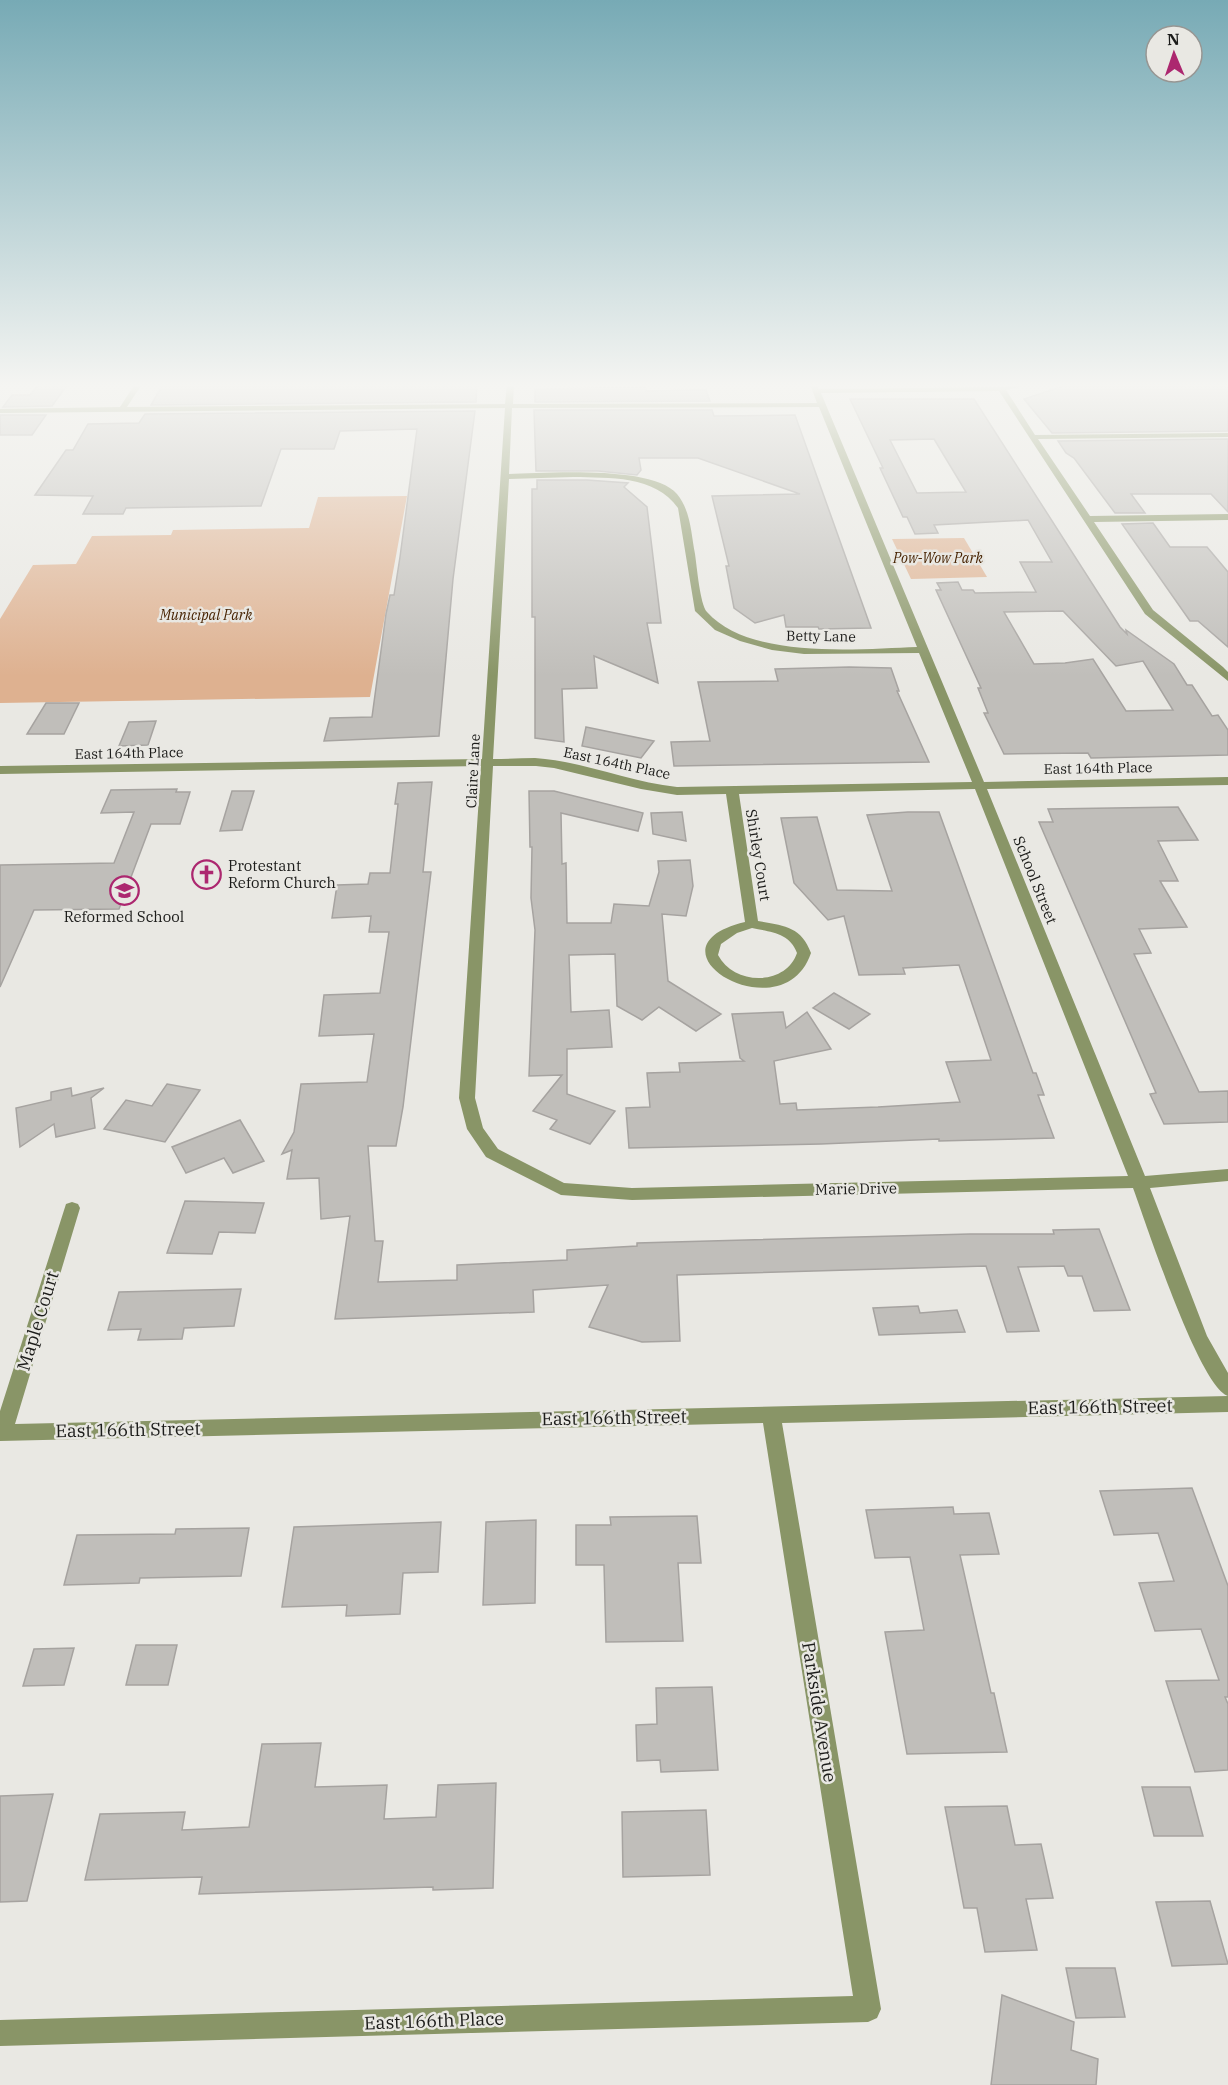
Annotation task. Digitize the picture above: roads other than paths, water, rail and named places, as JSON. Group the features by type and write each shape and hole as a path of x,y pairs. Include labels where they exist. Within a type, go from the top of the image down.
{"street":[{"name":"Claire Lane","path":"492,1153 475,1129 467,1098 489,762 504,481"},
{"name":"Betty Lane","path":"638,481 654,484 671,492 681,502 700,611 709,622 720,629 766,646 795,651 922,650"},
{"name":"School Street","path":"853,481 979,785 1139,1182 1198,1336 1215,1370 1228,1388"},
{"path":"1063,481 1149,612 1160,623 1214,663 1228,678"},
{"path":"1089,519 1228,517"},
{"name":"East 164th Place","path":"0,770 489,762 561,765 656,789 732,790 1228,781"},
{"name":"Shirley Court","path":"732,790 752,924"},
{"name":"Shirley Court","path":"752,924 781,929 801,943 805,952 805,961 800,969 784,979 763,982 746,981 731,976 720,968 713,959 712,949 716,940 724,932 752,924"},
{"name":"Marie Drive","path":"492,1153 561,1189 613,1194 1139,1182 1228,1175"},
{"name":"Maple Court","path":"1,1433 72,1208"},
{"name":"East 166th Street","path":"1,1433 1228,1404"},
{"name":"Parkside Avenue","path":"771,1414 868,2010"},
{"name":"East 166th Place","path":"1,2038 868,2010"}],"place":[{"name":"Protestant Reform Church","path":"207,875"},
{"name":"Reformed School","path":"124,890"}],"park label":[{"name":"Pow-Wow Park","path":"938,558"},
{"name":"Municipal Park","path":"206,615"}]}
